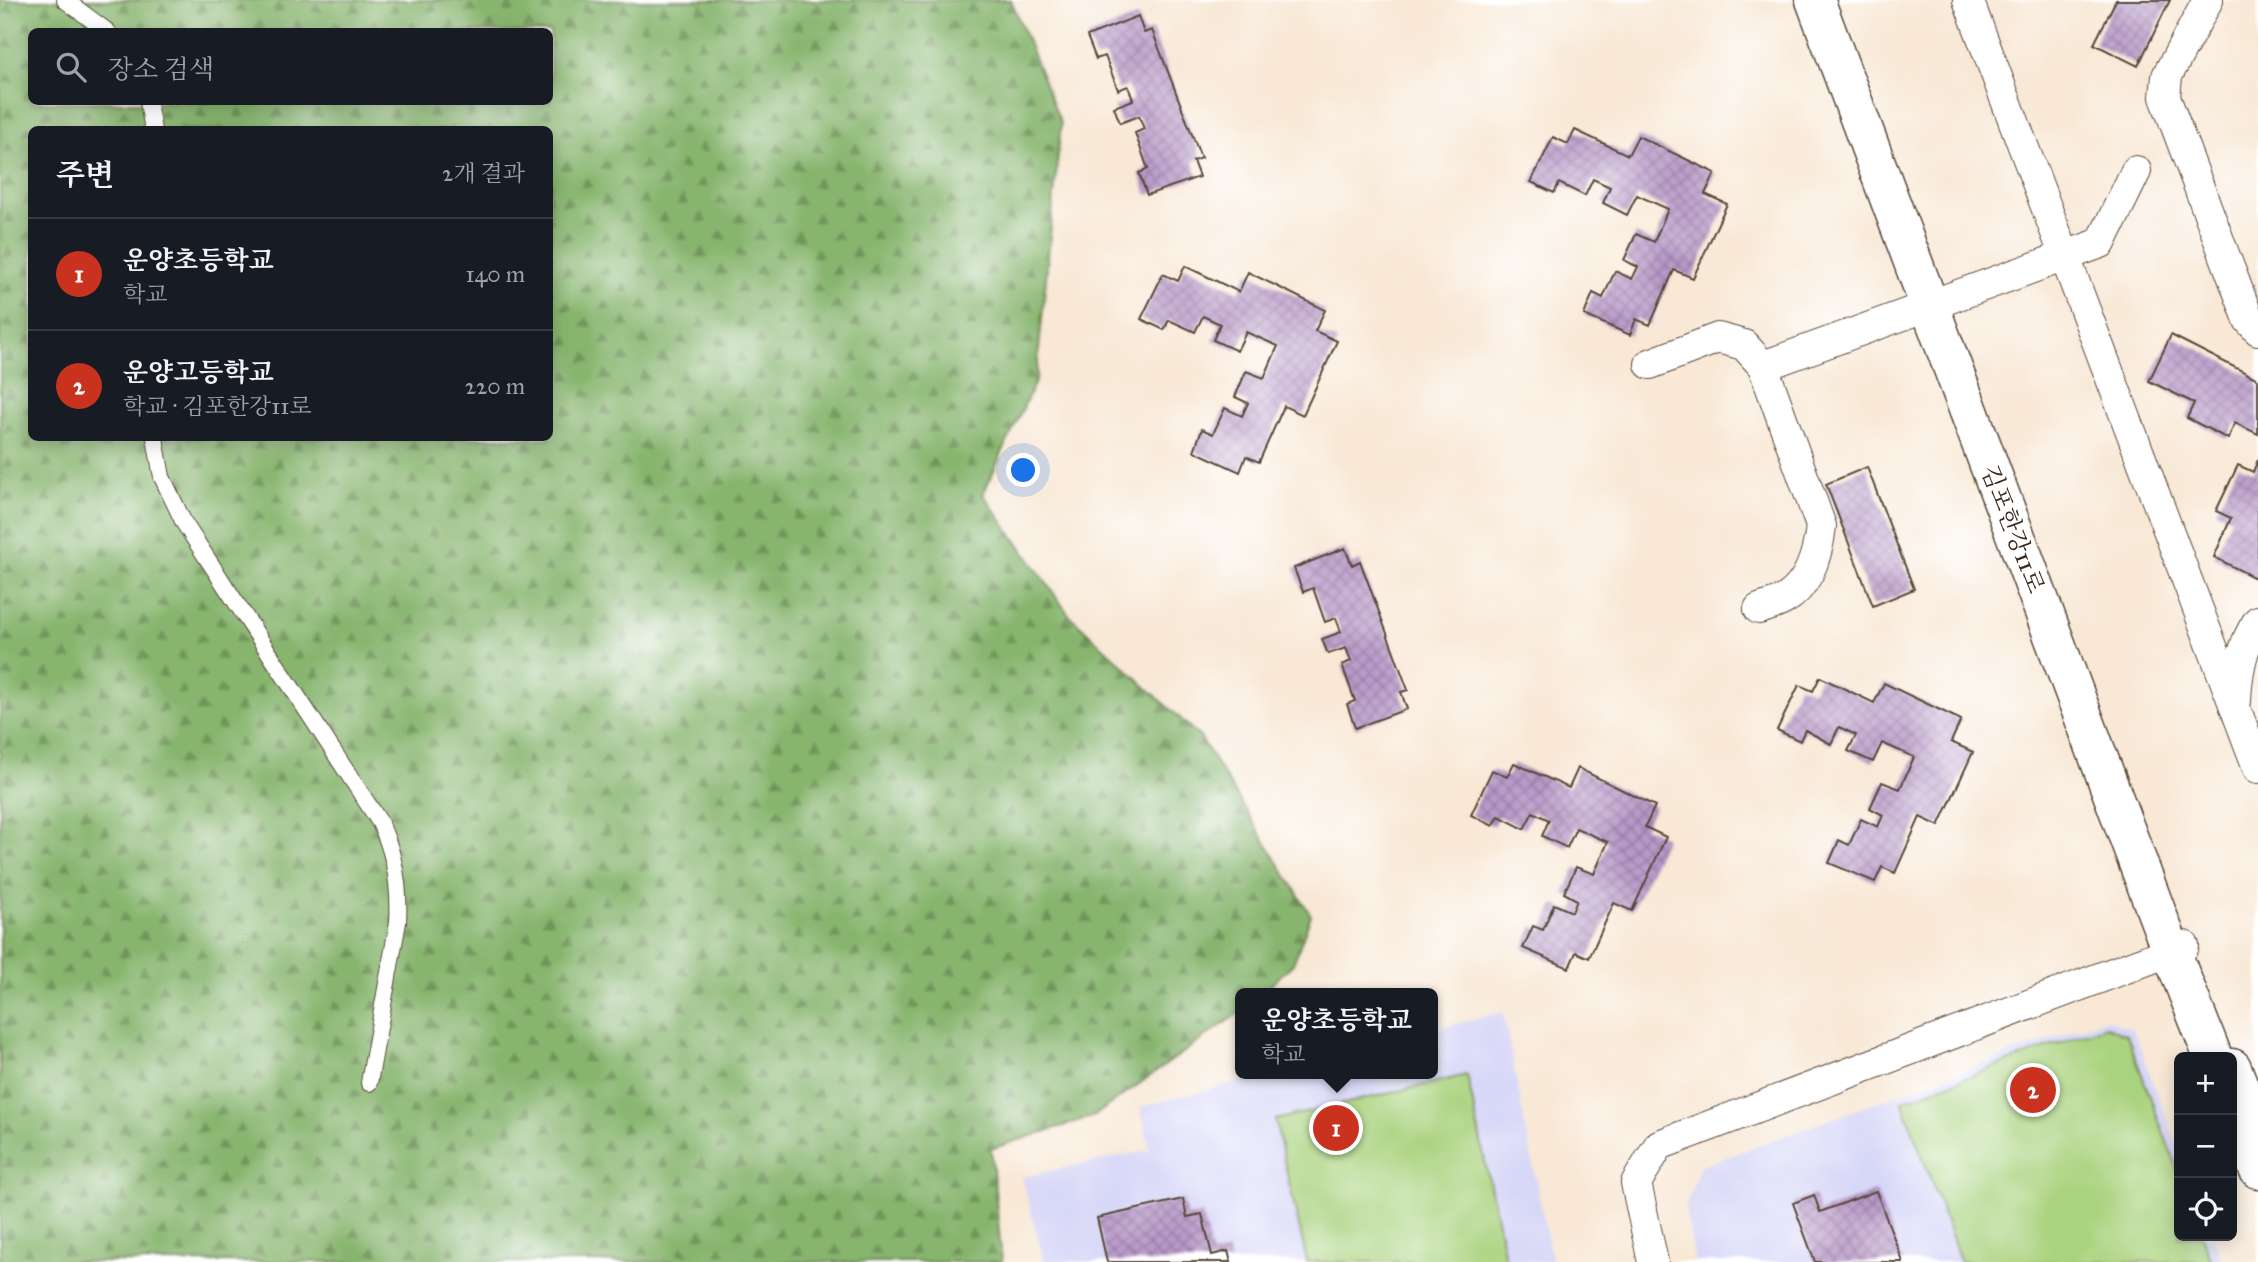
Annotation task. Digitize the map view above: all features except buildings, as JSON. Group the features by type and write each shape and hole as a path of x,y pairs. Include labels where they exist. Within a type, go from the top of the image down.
{"street":[{"name":"김포한강11로","path":"1815,0 1936,302 2177,949 2211,1052"},
{"name":"김포한강11로","path":"1832,0 1936,302"},
{"path":"1968,0 2258,768"},
{"path":"2208,0 2167,76 2165,97 2249,320 2258,330"},
{"path":"1763,366 2101,243 2136,172"},
{"path":"1650,365 1718,338 1744,345 1763,366 1821,526 1818,552 1805,579 1786,599 1759,609"},
{"path":"2258,621 2251,632 2237,677 2236,710 2258,735"},
{"name":"김포한강11로","path":"2177,949 2226,1052"},
{"path":"1653,1262 1636,1183 1659,1145 2177,949"},
{"path":"2237,1081 2258,1134"},
{"path":"2236,1115 2258,1169"}],"lane":[{"path":"65,0 103,28"},
{"path":"149,105 152,126"},
{"path":"156,441 162,477 184,523 387,837 397,878 398,922 369,1083"}],"shaded area":[{"path":"1503,1012 1552,1262 1044,1262 1022,1177 1150,1150 1140,1107 1248,1079 1438,1079 1438,1028"},
{"path":"2106,1019 2133,1030 2174,1137 2174,1241 2215,1241 2223,1262 1695,1262 1685,1208 1699,1167"}],"green space":[{"path":"0,0 1011,0 1061,124 1036,380 983,494 1070,616 1200,737 1311,915 1293,964 1267,988 1235,988 1235,1016 1094,1116 991,1149 1002,1262 0,1262"},
{"path":"2106,1026 2127,1035 2174,1161 2174,1241 2204,1241 2212,1262 1961,1262 1902,1101"},
{"path":"1467,1075 1506,1262 1307,1262 1275,1120"}],"place":[{"name":"운양고등학교","path":"2033,1090"},
{"name":"운양초등학교","path":"1336,1128"}]}
